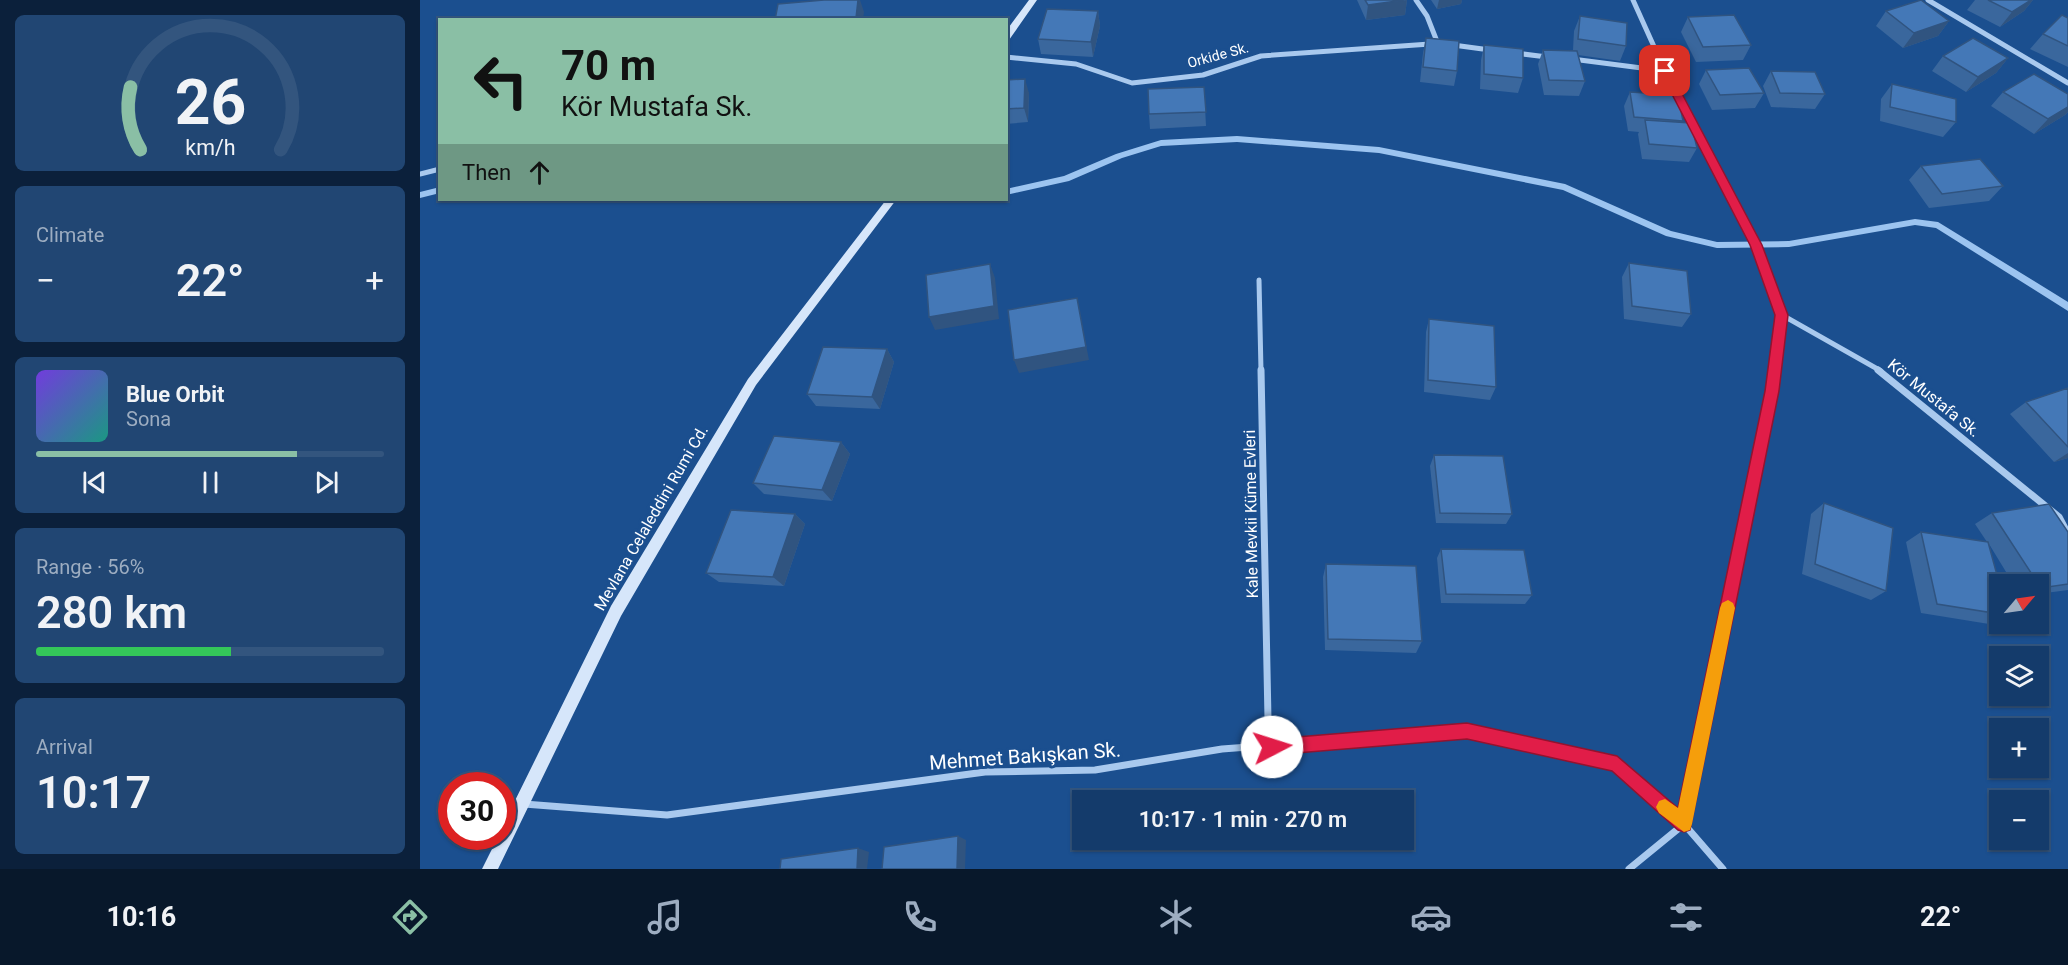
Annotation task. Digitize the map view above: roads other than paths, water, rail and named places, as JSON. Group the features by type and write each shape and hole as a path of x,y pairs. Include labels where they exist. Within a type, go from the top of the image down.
{"street":[{"path":"1008,35 1033,0"},
{"path":"1416,0 1427,16 1438,44"},
{"path":"1629,869 1684,824 1772,391 1782,315 1765,264 1665,71 1633,0"},
{"path":"1928,0 2068,83"},
{"name":"Orkide Sk.","path":"1008,57 1076,64 1131,83 1203,75 1261,56 1438,44 1496,51"},
{"path":"1508,52 1554,57"},
{"path":"1566,59 1665,71"},
{"path":"420,174 438,170"},
{"name":"Mevlana Celaleddini Rumi Cd.","path":"490,869 524,804 616,611 752,382 887,205"},
{"name":"Kale Mevkii Küme Evleri","path":"1259,280 1268,719 1272,747"},
{"name":"Kör Mustafa Sk.","path":"1782,315 1886,374 2059,517 2068,534"},
{"name":"Mehmet Bakışkan Sk.","path":"524,804 667,815 985,772 1095,770 1222,749 1467,731 1617,764 1684,824 1723,869"}],"waterway":[{"path":"1008,192 1066,179 1119,156 1161,143 1237,139 1379,150 1565,187 1669,234 1717,245 1789,244 1915,222 1938,225 2068,307"},
{"path":"420,195 438,190"}]}
